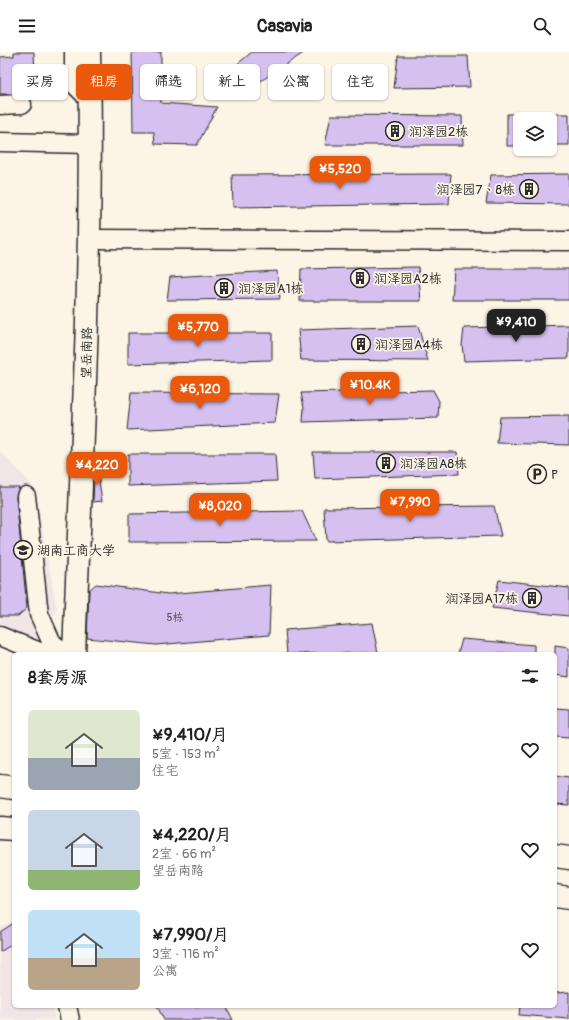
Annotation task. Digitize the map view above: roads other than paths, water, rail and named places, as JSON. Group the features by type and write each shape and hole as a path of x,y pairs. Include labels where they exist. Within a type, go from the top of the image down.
{"street":[{"path":"74,52 74,84 76,86"},
{"name":"望岳南路","path":"88,52 88,64"},
{"name":"望岳南路","path":"74,652 85,395 89,239 90,100"},
{"path":"0,105 22,104"},
{"path":"0,142 89,144"},
{"path":"89,239 569,241"},
{"path":"26,496 39,614 51,641 61,652"},
{"path":"0,636 40,652"},
{"path":"0,786 12,788"},
{"path":"0,828 12,830"},
{"path":"557,856 569,858"},
{"path":"557,896 569,898"},
{"path":"67,1008 70,1020"}],"place":[{"name":"润泽园2栋","path":"395,131"},
{"name":"润泽园7、8栋","path":"529,189"},
{"name":"润泽园A2栋","path":"360,278"},
{"name":"润泽园A1栋","path":"224,288"},
{"name":"润泽园A4栋","path":"361,344"},
{"name":"润泽园A8栋","path":"386,463"},
{"name":"P","path":"537,474"},
{"name":"湖南工商大学","path":"23,550"},
{"name":"润泽园A17栋","path":"532,598"}]}
